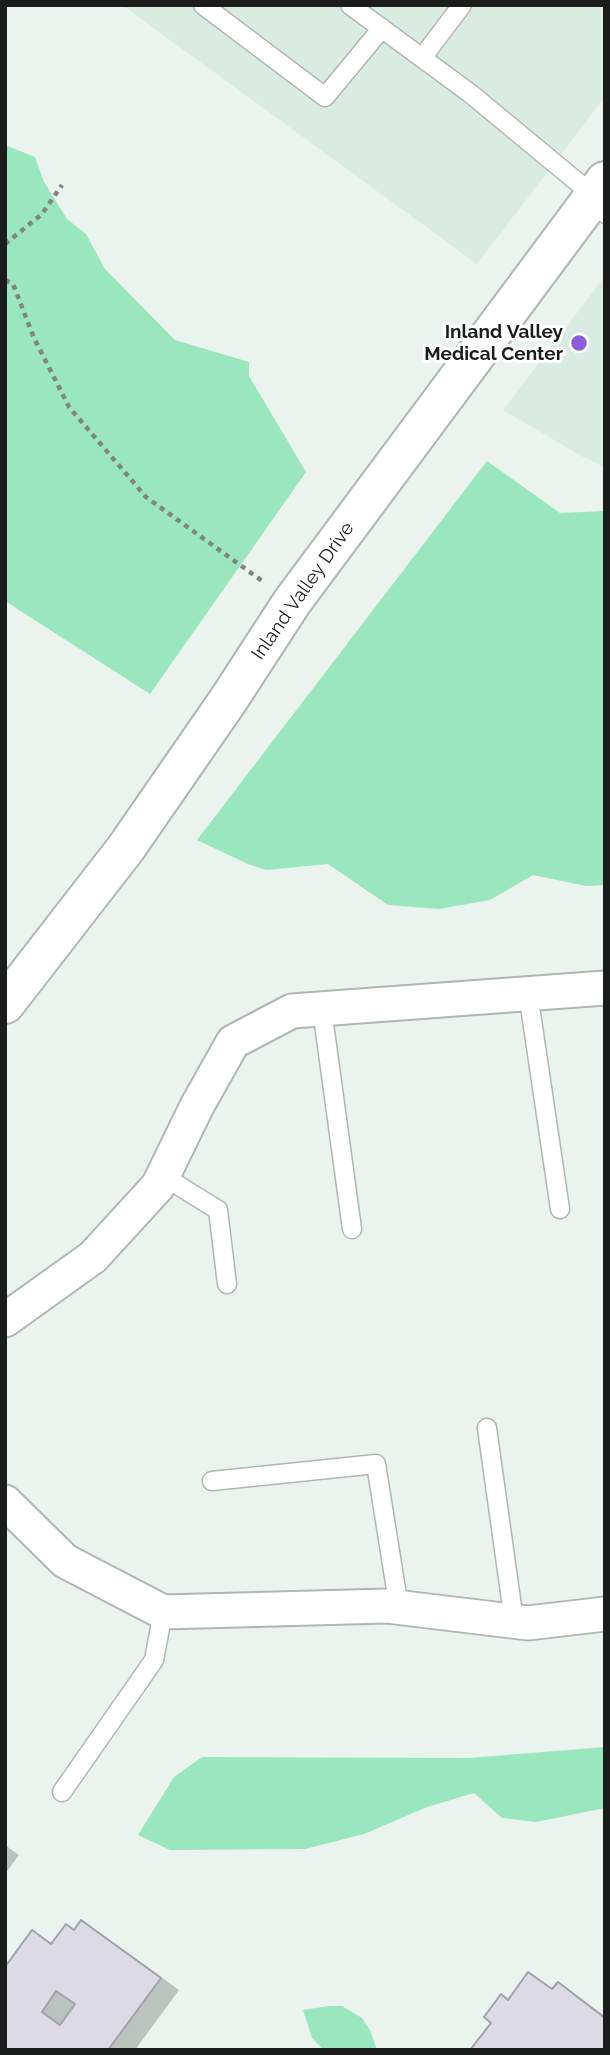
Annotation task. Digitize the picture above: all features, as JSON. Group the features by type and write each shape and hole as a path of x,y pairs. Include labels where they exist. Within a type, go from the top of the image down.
{"street":[{"name":"Inland Valley Drive","path":"5,1004 126,848 292,602 602,197"},
{"path":"5,1320 93,1257 158,1186 197,1106 233,1042 292,1011 605,988"},
{"path":"5,1502 65,1561 163,1612 387,1606 528,1623 605,1614"}],"lane":[{"path":"203,5 325,97 382,28"},
{"path":"350,5 471,94 602,197"},
{"path":"422,58 462,5"},
{"path":"528,993 560,1209"},
{"path":"322,1009 352,1229"},
{"path":"163,1176 218,1210 227,1284"},
{"path":"487,1429 514,1621"},
{"path":"212,1481 376,1464 399,1608"},
{"path":"62,1792 154,1660 163,1612"}],"path":[{"path":"5,244 42,214 62,185"},
{"path":"5,280 13,284 34,338 69,407 146,497 292,602"}],"shaded area":[{"path":"122,5 605,5 605,97 477,264"},
{"name":"Inland Valley Medical Center","path":"605,276 605,467 503,410"}],"green space":[{"path":"5,145 35,157 44,182 67,219 86,234 105,269 175,340 249,362 249,376 306,472 150,694 5,601"},
{"path":"487,461 560,513 605,511 605,885 586,886 533,875 490,900 439,909 388,905 328,864 266,870 197,840"},
{"path":"605,1747 605,1808 536,1822 502,1818 474,1793 427,1807 364,1834 305,1849 170,1850 138,1835 174,1777 202,1757 469,1758"},
{"path":"342,2006 362,2018 370,2030 377,2050 324,2050 312,2038 303,2010"}],"building":[{"path":"81,1920 161,1978 108,2050 5,2050 5,1967 32,1930 51,1944 66,1924 74,1930","holes":["56,1991 75,2004 60,2025 42,2012"]},
{"path":"528,1972 552,1989 558,1982 605,2018 605,2050 470,2050 491,2023 484,2017 501,1994 508,2000"}],"place":[{"name":"Inland Valley Medical Center","path":"579,343"}]}
